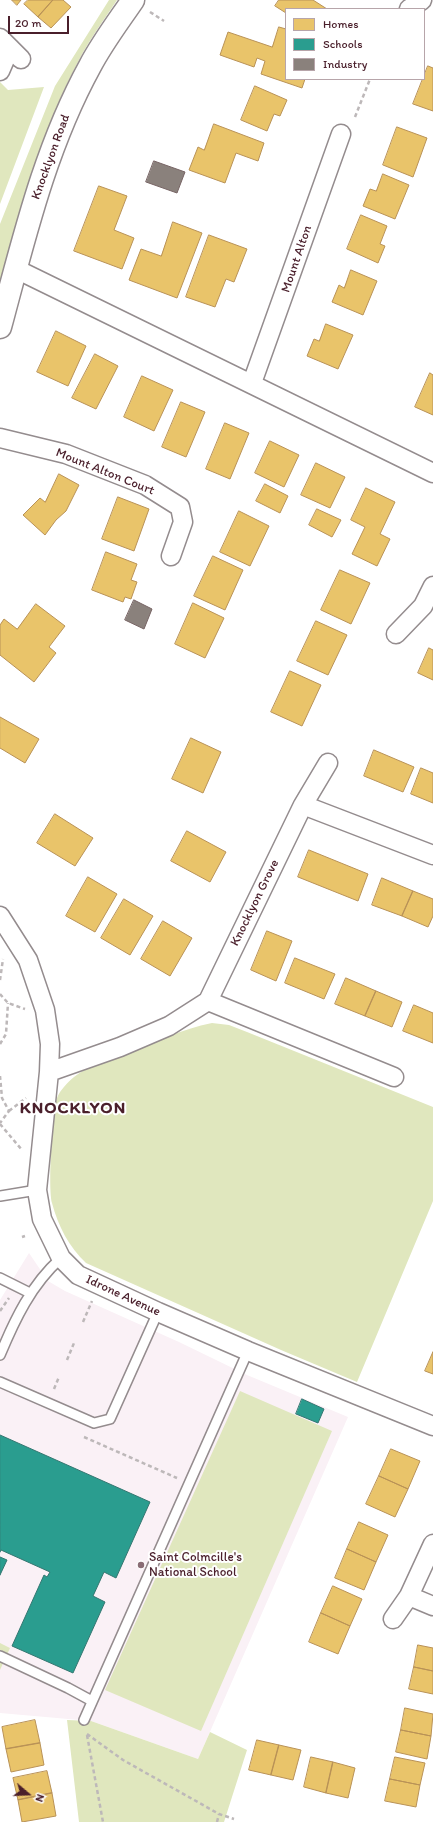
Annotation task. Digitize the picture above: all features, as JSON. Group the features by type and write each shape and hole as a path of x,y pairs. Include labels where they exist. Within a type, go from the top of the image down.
{"street":[{"path":"410,8 422,0"},
{"name":"Knocklyon Road","path":"0,327 39,184 64,121 90,66 141,5"},
{"path":"0,71 11,49"},
{"name":"Mount Alton","path":"252,383 340,134"},
{"path":"16,268 433,473"},
{"name":"Mount Alton Court","path":"0,438 66,454 145,486 180,507 183,522 171,556"},
{"path":"396,634 428,608 433,586"},
{"name":"Knocklyon Grove","path":"208,1002 303,805 328,763"},
{"path":"303,805 433,855"},
{"name":"Idrone Avenue","path":"0,916 28,960 45,1010 50,1044 49,1072 37,1190 42,1219 61,1258 78,1275 158,1312 248,1351 433,1426"},
{"path":"49,1072 120,1047 169,1026 208,1002 394,1077"},
{"path":"393,1619 410,1596 433,1544"},
{"path":"410,1596 433,1606"}],"lane":[{"path":"0,1196 37,1190"},
{"path":"0,1355 30,1293 46,1272 61,1258"},
{"path":"0,1278 30,1293"},
{"path":"0,1382 94,1422 110,1419 158,1312"},
{"path":"84,1720 248,1351"},
{"path":"0,1656 92,1701"}],"path":[{"path":"141,5 164,21"},
{"path":"355,117 370,80"},
{"path":"0,980 4,956"},
{"path":"0,994 8,1003 27,1009"},
{"path":"0,1044 6,1034 8,1003"},
{"path":"0,1076 2,1098 10,1111"},
{"path":"22,1150 0,1123 10,1111 27,1098"},
{"path":"0,1311 9,1297"},
{"path":"83,1322 92,1301"},
{"path":"67,1360 74,1342"},
{"path":"54,1390 60,1377"},
{"path":"83,1436 190,1484"},
{"path":"84,1720 103,1822"},
{"path":"86,1733 124,1760 219,1814 234,1819"},
{"path":"217,1822 219,1814"}],"shaded area":[{"name":"Saint Colmcille's National School","path":"29,1253 48,1281 65,1291 179,1342 247,1375 348,1417 198,1759 91,1721 0,1713 0,1300"}],"green space":[{"path":"109,0 117,0 82,54 53,116 42,144 23,202 0,289 0,224 55,86"},
{"path":"0,82 8,90 44,87 0,204"},
{"path":"212,1023 229,1025 433,1107 433,1201 357,1382 281,1350 86,1263 69,1243 57,1220 52,1203 50,1182 55,1106 58,1095 62,1089 74,1077 93,1066 179,1032"},
{"path":"240,1391 332,1431 201,1731 105,1690"},
{"path":"0,1643 10,1648 0,1670"},
{"path":"67,1720 91,1721 198,1759 210,1732 247,1750 224,1822 79,1822"}],"building: Homes":[{"path":"12,0 21,0 17,5"},
{"path":"28,0 53,0 38,17 24,4"},
{"path":"53,0 63,0 71,7 51,28 38,17"},
{"path":"279,0 313,0 325,8 285,8 285,12 275,6"},
{"path":"279,27 285,29 285,80 305,80 302,88 261,74 265,61 257,58 254,67 220,55 228,32 272,47"},
{"path":"428,66 433,68 433,111 413,104 422,80 425,80 425,74"},
{"path":"255,86 287,100 280,116 274,114 267,131 241,120"},
{"path":"214,124 264,143 258,161 236,153 225,183 189,170 198,147 204,150"},
{"path":"397,127 427,138 413,177 383,165"},
{"path":"383,174 409,185 395,219 363,206 370,189 376,191"},
{"path":"99,186 127,196 114,230 134,238 122,269 74,251"},
{"path":"361,215 387,226 380,244 385,246 378,263 347,249"},
{"path":"173,222 202,233 177,298 129,280 141,249 161,256"},
{"path":"209,235 247,249 234,282 226,279 215,307 186,297"},
{"path":"351,270 377,281 363,315 332,302 339,285 344,288"},
{"path":"326,324 353,335 338,369 307,356 314,339 319,341"},
{"path":"56,331 86,346 68,386 37,372"},
{"path":"95,354 118,366 96,409 72,398"},
{"path":"430,373 433,375 433,415 415,407"},
{"path":"142,376 173,390 154,431 124,417"},
{"path":"181,402 205,412 186,457 162,447"},
{"path":"225,423 249,433 230,479 206,469"},
{"path":"270,441 299,455 284,487 255,473"},
{"path":"316,463 345,477 330,508 301,495"},
{"path":"59,474 79,485 66,511 56,520 45,535 23,515 40,498 45,502"},
{"path":"265,484 288,496 280,513 256,501"},
{"path":"366,488 395,502 380,534 390,539 377,566 352,554 365,527 351,520"},
{"path":"118,497 149,509 134,551 102,539"},
{"path":"317,509 341,520 332,537 309,525"},
{"path":"239,511 269,526 250,566 220,552"},
{"path":"106,552 137,564 131,580 137,582 131,599 125,597 123,602 92,590"},
{"path":"213,556 243,570 225,610 194,596"},
{"path":"340,570 370,583 351,624 321,610"},
{"path":"193,603 224,618 205,658 175,644"},
{"path":"36,604 65,626 49,647 56,653 34,682 0,655 0,625 4,619 17,629"},
{"path":"316,621 347,635 328,675 297,661"},
{"path":"429,648 433,650 433,680 418,673"},
{"path":"290,671 321,685 302,726 271,712"},
{"path":"0,717 39,739 25,763 0,748"},
{"path":"191,738 221,752 203,793 172,779"},
{"path":"374,750 414,767 403,792 364,776"},
{"path":"421,768 433,773 433,803 411,794"},
{"path":"55,814 93,838 75,866 37,843"},
{"path":"187,831 226,852 210,882 171,861"},
{"path":"309,850 368,874 358,901 298,877"},
{"path":"88,877 117,894 95,932 66,916"},
{"path":"382,878 413,891 402,916 372,905"},
{"path":"413,891 433,899 433,916 428,927 402,916"},
{"path":"124,899 153,916 130,955 101,938"},
{"path":"163,921 192,938 170,976 141,959"},
{"path":"267,931 292,941 276,981 251,970"},
{"path":"295,958 335,974 324,999 285,983"},
{"path":"346,978 376,991 365,1016 335,1004"},
{"path":"376,991 402,1002 392,1027 365,1016"},
{"path":"414,1005 433,1013 433,1043 403,1031"},
{"path":"433,1352 433,1374 425,1371"},
{"path":"391,1449 420,1461 408,1489 379,1476"},
{"path":"379,1476 408,1489 395,1517 366,1504"},
{"path":"359,1522 388,1535 376,1562 347,1549"},
{"path":"347,1549 376,1562 364,1590 335,1578"},
{"path":"333,1586 362,1599 350,1626 321,1613"},
{"path":"321,1613 350,1626 338,1654 309,1642"},
{"path":"418,1645 433,1648 433,1671 414,1667"},
{"path":"414,1667 433,1671 433,1694 409,1689"},
{"path":"405,1708 433,1714 431,1736 401,1730"},
{"path":"35,1720 40,1743 6,1749 2,1727"},
{"path":"401,1730 431,1736 427,1759 396,1752"},
{"path":"257,1740 279,1745 271,1775 249,1770"},
{"path":"40,1743 44,1765 11,1772 6,1749"},
{"path":"279,1745 301,1750 293,1780 271,1775"},
{"path":"311,1757 333,1762 326,1793 304,1787"},
{"path":"395,1757 425,1763 420,1785 390,1779"},
{"path":"333,1762 355,1768 348,1798 326,1793"},
{"path":"47,1771 52,1793 18,1800 13,1778"},
{"path":"390,1779 420,1785 416,1807 385,1801"},
{"path":"52,1793 56,1816 22,1822 18,1800"}],"building: Schools":[{"path":"302,1399 324,1409 318,1423 296,1414"},
{"path":"0,1435 150,1502 116,1578 104,1572 93,1596 105,1602 73,1673 12,1646 44,1575 47,1577 50,1572 1,1550 0,1552"},
{"path":"0,1557 7,1560 0,1575"}],"building: Industry":[{"path":"154,161 185,172 177,193 146,182"},
{"path":"134,600 152,609 144,629 125,620"}],"place":[{"name":"Saint Colmcille's National School","path":"141,1565"}],"district":[{"name":"KNOCKLYON","path":"73,1109"}]}
